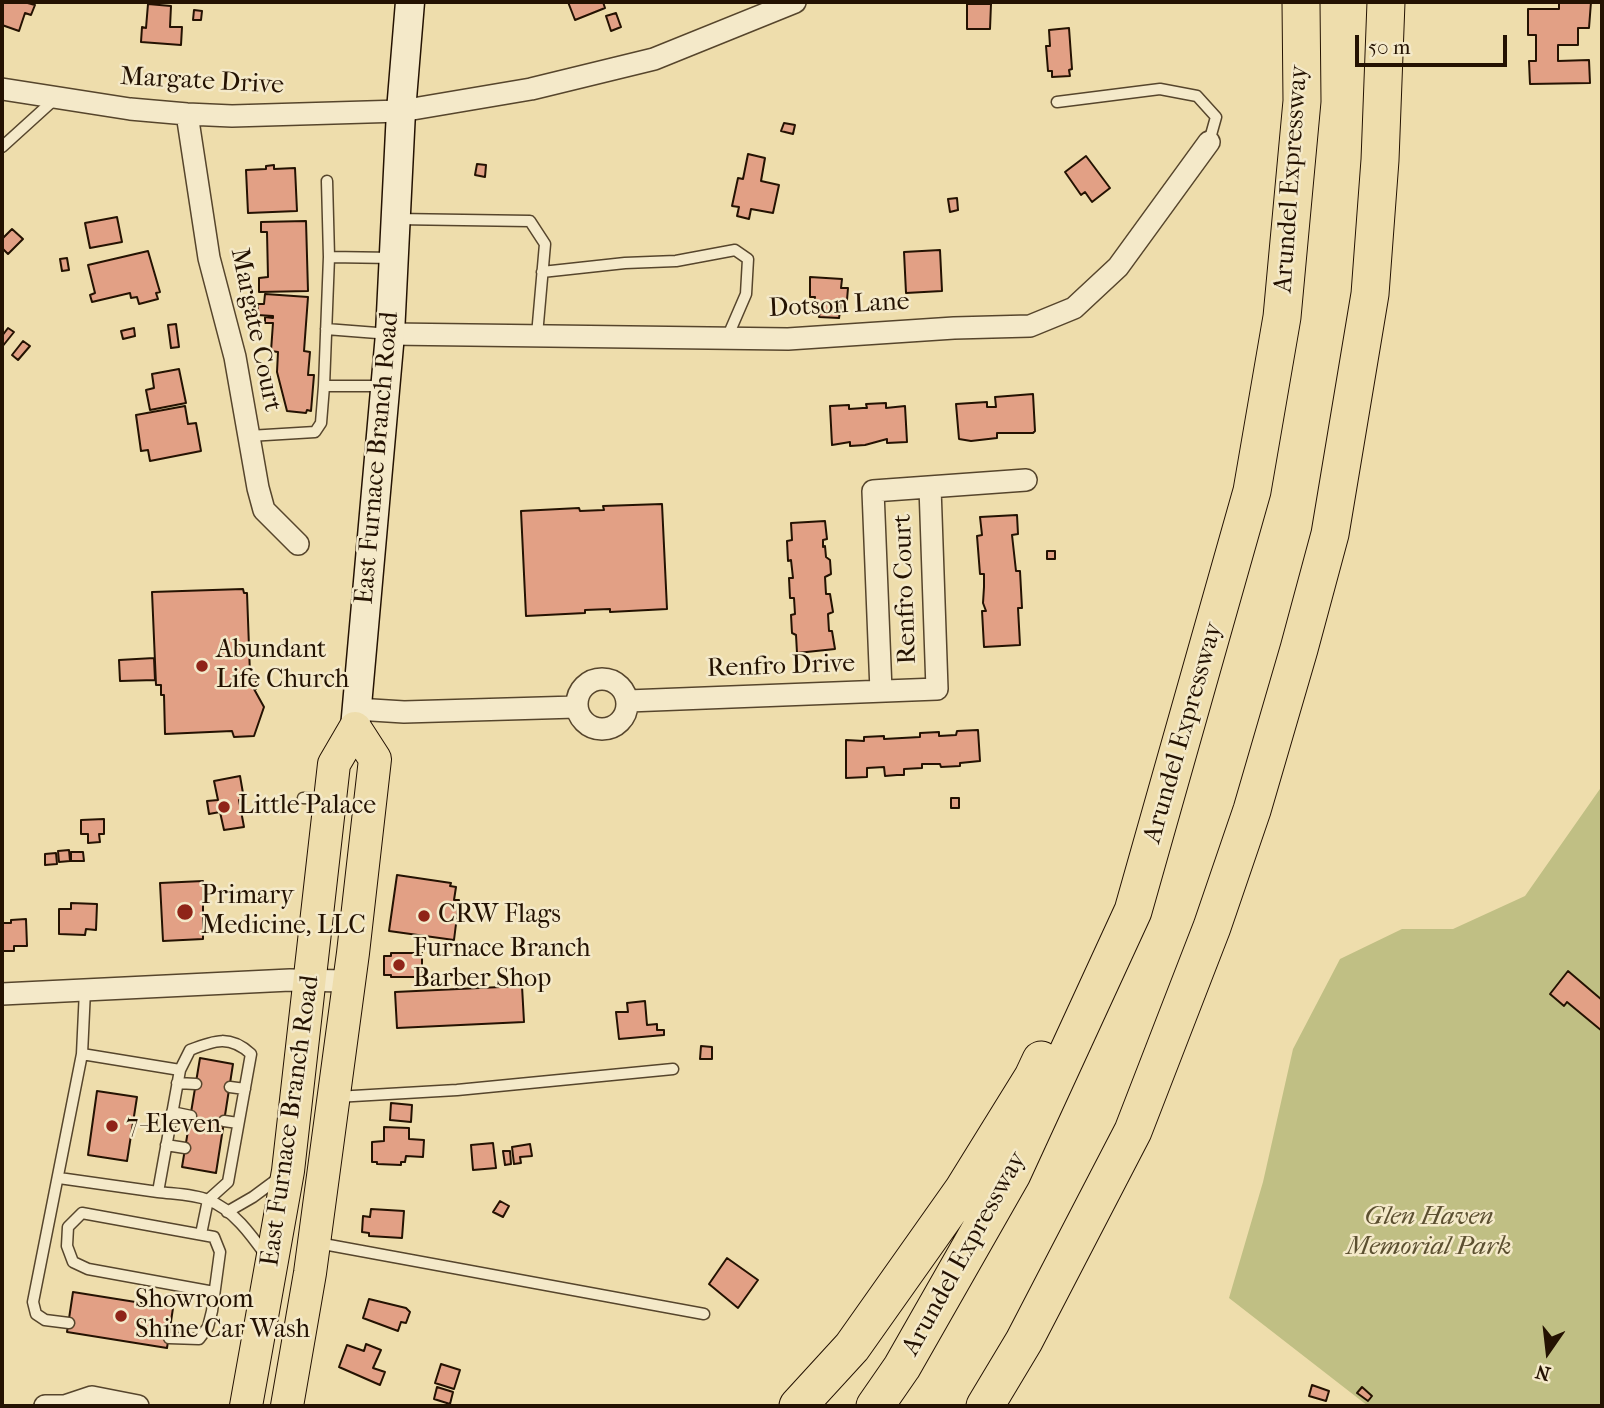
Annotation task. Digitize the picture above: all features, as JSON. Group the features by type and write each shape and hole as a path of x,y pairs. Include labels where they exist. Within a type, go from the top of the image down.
{"highway":[{"name":"Arundel Expressway","path":"875,1406 902,1367 1013,1174 1133,911 1252,491 1282,317 1302,101 1301,2"},
{"path":"985,1406 1037,1317 1133,1131 1212,927 1252,810 1292,674 1330,534 1370,294 1380,160 1386,2"},
{"path":"798,1406 852,1348 963,1191 1033,1077 1060,1015 1133,911"}],"main road":[{"name":"East Furnace Branch Road","path":"246,1406 288,1171 310,981 317,799 356,719 390,334 401,111 410,2"},
{"name":"East Furnace Branch Road","path":"287,1406 314,1242 375,759 356,719"}],"street":[{"name":"Margate Drive","path":"2,89 187,114 232,116 401,111 531,89 654,59 795,2"},
{"name":"Margate Court","path":"187,114 209,258 235,357 264,510 298,544"},
{"name":"Dotson Lane","path":"390,334 788,339 1030,326 1074,308 1118,267 1209,142"},
{"name":"Renfro Court","path":"881,691 873,491 1026,480"},
{"name":"Renfro Court","path":"930,487 937,689"},
{"path":"607,678 621,686 628,701 625,717 613,728 597,730 582,722 576,707 579,691 591,680 607,678"},
{"name":"Renfro Drive","path":"628,701 937,689"},
{"path":"356,719 404,712 576,707"},
{"path":"2,995 348,981"},
{"path":"45,1406 65,1406 92,1397 138,1406"}],"lane":[{"path":"1057,102 1160,89 1197,96 1216,117 1209,142"},
{"path":"2,147 56,98"},
{"path":"249,436 315,432 321,423 329,257 327,181"},
{"path":"396,219 530,221 545,244 537,335"},
{"path":"542,272 625,263 676,261 735,250 748,259 746,294 727,338"},
{"path":"329,257 394,258"},
{"path":"326,329 390,334"},
{"path":"324,386 385,386"},
{"path":"69,1323 46,1320 36,1314 33,1302 82,1054 85,990"},
{"path":"158,1192 177,1083 190,1049 214,1040 239,1043 251,1054 228,1182 208,1200 201,1234"},
{"path":"82,1054 180,1070"},
{"path":"333,1097 457,1090 673,1069"},
{"path":"177,1083 196,1084"},
{"path":"230,1087 245,1089"},
{"path":"172,1112 191,1116"},
{"path":"224,1121 239,1123"},
{"path":"166,1145 185,1147"},
{"path":"219,1152 233,1154"},
{"path":"228,1212 288,1171"},
{"path":"59,1178 208,1200 228,1212 250,1233 272,1262"},
{"path":"169,1338 198,1339 208,1327 214,1292 220,1252 214,1237 82,1213 68,1227 67,1246 73,1262 88,1269 214,1292"},
{"path":"314,1242 704,1314"}],"green space":[{"name":"Glen Haven Memorial Park","path":"1602,786 1602,1406 1368,1406 1229,1298 1263,1182 1293,1049 1340,959 1402,929 1453,929 1525,896"}],"building":[{"path":"2,2 35,5 31,15 25,13 19,31 2,25"},
{"path":"568,2 603,2 605,8 575,20"},
{"path":"1559,2 1591,2 1589,28 1578,28 1578,45 1558,45 1558,61 1589,60 1590,83 1530,84 1529,61 1536,61 1536,35 1528,35 1528,9 1559,9"},
{"path":"148,4 171,6 170,27 182,27 181,45 141,42 142,27 146,28"},
{"path":"967,4 991,4 990,29 967,29"},
{"path":"194,10 202,11 201,20 193,20"},
{"path":"616,13 621,27 611,31 606,16"},
{"path":"1069,28 1072,69 1069,70 1070,76 1052,77 1052,71 1048,71 1046,46 1050,46 1049,30"},
{"path":"784,123 795,125 793,134 781,131"},
{"path":"748,154 765,158 761,181 779,185 773,213 751,209 749,219 737,216 739,207 732,206 738,178 743,179"},
{"path":"1086,156 1110,188 1092,202 1085,192 1081,195 1065,172"},
{"path":"477,164 486,165 485,177 475,175"},
{"path":"274,165 274,169 295,168 297,211 248,213 246,170 266,169 266,166"},
{"path":"957,198 958,210 950,212 948,199"},
{"path":"117,217 122,242 90,248 85,223"},
{"path":"306,221 308,291 259,292 259,278 268,277 267,232 261,232 261,222"},
{"path":"12,229 23,239 8,254 2,248 2,239"},
{"path":"940,250 942,291 906,293 904,252"},
{"path":"148,251 160,292 156,293 158,299 139,304 137,297 131,298 130,293 92,302 90,295 95,293 88,265"},
{"path":"67,258 69,270 62,271 60,259"},
{"path":"810,277 842,279 841,288 848,288 847,300 842,299 839,318 819,317 820,311 814,311 815,297 810,297"},
{"path":"265,294 308,297 304,351 310,352 308,375 314,375 311,411 307,410 306,413 287,411 277,372 278,352 271,351 273,323 265,323 265,317 273,316 257,315 258,304 264,304"},
{"path":"176,324 179,347 171,348 168,325"},
{"path":"8,328 14,332 2,347 2,336"},
{"path":"134,328 135,336 123,339 121,331"},
{"path":"23,341 30,346 18,360 12,355"},
{"path":"179,369 186,403 150,410 146,390 154,388 152,374"},
{"path":"1033,394 1033,433 997,433 997,438 971,441 959,439 956,404 987,402 987,407 996,407 995,397"},
{"path":"886,403 886,408 905,406 907,442 887,443 887,439 865,445 850,446 850,442 832,445 830,406 849,405 849,409 867,408 866,404"},
{"path":"185,406 188,424 196,423 201,451 150,461 148,450 141,451 136,415"},
{"path":"662,504 667,609 610,612 610,609 585,610 585,613 526,616 521,511 579,508 580,511 604,510 603,506"},
{"path":"1017,515 1018,534 1012,535 1016,571 1020,571 1020,645 984,647 984,574 980,574 977,536 982,535 980,517"},
{"path":"825,521 827,539 823,540 823,547 825,546 826,557 830,560 831,574 825,577 826,594 830,594 833,612 828,614 829,631 832,631 835,649 797,653 796,635 792,633 791,615 795,614 794,598 790,598 789,578 793,578 791,560 788,561 787,541 792,540 791,523"},
{"path":"1047,551 1055,551 1055,559 1047,559"},
{"name":"Abundant Life Church","path":"243,589 244,593 247,593 250,674 256,673 254,689 264,707 254,736 234,737 232,731 165,734 164,695 161,695 161,685 156,685 152,592"},
{"path":"154,658 155,680 120,681 119,660"},
{"path":"978,730 980,761 941,767 940,764 922,764 922,768 904,769 904,775 885,776 884,767 867,768 867,777 846,778 846,740 864,741 864,737 884,736 884,739 920,737 920,733 939,732 939,736 956,735 957,731"},
{"name":"Little Palace","path":"240,776 244,799 239,800 244,827 224,830 220,812 209,814 207,801 218,800 214,781"},
{"path":"951,798 959,798 959,808 951,808"},
{"path":"104,819 104,834 99,834 100,842 88,843 88,834 81,834 81,820"},
{"path":"69,850 70,861 59,862 58,851"},
{"path":"71,852 83,852 84,861 71,861"},
{"path":"56,853 57,864 45,865 45,854"},
{"name":"CRW Flags","path":"397,875 451,883 450,886 456,887 454,900 459,900 454,940 389,931"},
{"path":"203,881 203,939 163,941 160,883"},
{"path":"71,903 97,904 96,930 86,929 85,935 59,934 59,909 71,909"},
{"path":"26,919 27,946 14,946 14,951 2,951 2,923"},
{"path":"391,953 422,953 422,977 384,975 384,956 391,956"},
{"path":"1568,971 1602,1000 1602,1031 1567,1002 1564,1006 1550,994"},
{"path":"522,986 524,1022 397,1028 395,992"},
{"path":"645,1001 647,1025 657,1024 657,1030 664,1030 664,1035 619,1039 616,1012 628,1012 627,1003"},
{"path":"701,1046 712,1047 712,1059 700,1059"},
{"name":"7-Eleven","path":"200,1058 233,1064 216,1173 182,1167"},
{"name":"7-Eleven","path":"97,1091 137,1097 127,1161 88,1155"},
{"path":"391,1103 412,1105 411,1122 390,1120"},
{"path":"384,1127 409,1128 409,1139 424,1140 423,1157 406,1156 401,1165 372,1162 372,1142 384,1141"},
{"path":"493,1143 496,1168 473,1170 471,1145"},
{"path":"530,1144 532,1156 520,1157 521,1163 514,1164 512,1147"},
{"path":"503,1151 510,1151 511,1164 505,1165"},
{"path":"500,1201 509,1206 503,1217 493,1212"},
{"path":"371,1209 404,1211 402,1238 369,1236 369,1233 362,1232 363,1216 370,1217"},
{"path":"727,1258 758,1280 738,1308 709,1284"},
{"name":"Showroom Shine Car Wash","path":"73,1292 173,1308 167,1348 67,1332"},
{"path":"369,1299 406,1308 410,1312 406,1323 401,1322 398,1331 363,1318"},
{"path":"366,1344 381,1350 373,1368 385,1372 380,1385 339,1367 347,1345 364,1351"},
{"path":"441,1364 460,1370 454,1389 435,1383"},
{"path":"1312,1385 1329,1391 1326,1401 1309,1396"},
{"path":"437,1387 453,1392 450,1404 434,1399"},
{"path":"1362,1387 1372,1396 1368,1401 1357,1393"}],"place":[{"name":"Abundant Life Church","path":"202,666"},
{"name":"Little Palace","path":"224,807"},
{"name":"Primary Medicine, LLC","path":"185,912"},
{"name":"CRW Flags","path":"424,916"},
{"name":"Furnace Branch Barber Shop","path":"399,965"},
{"name":"7-Eleven","path":"112,1126"},
{"name":"Showroom Shine Car Wash","path":"121,1316"}]}
